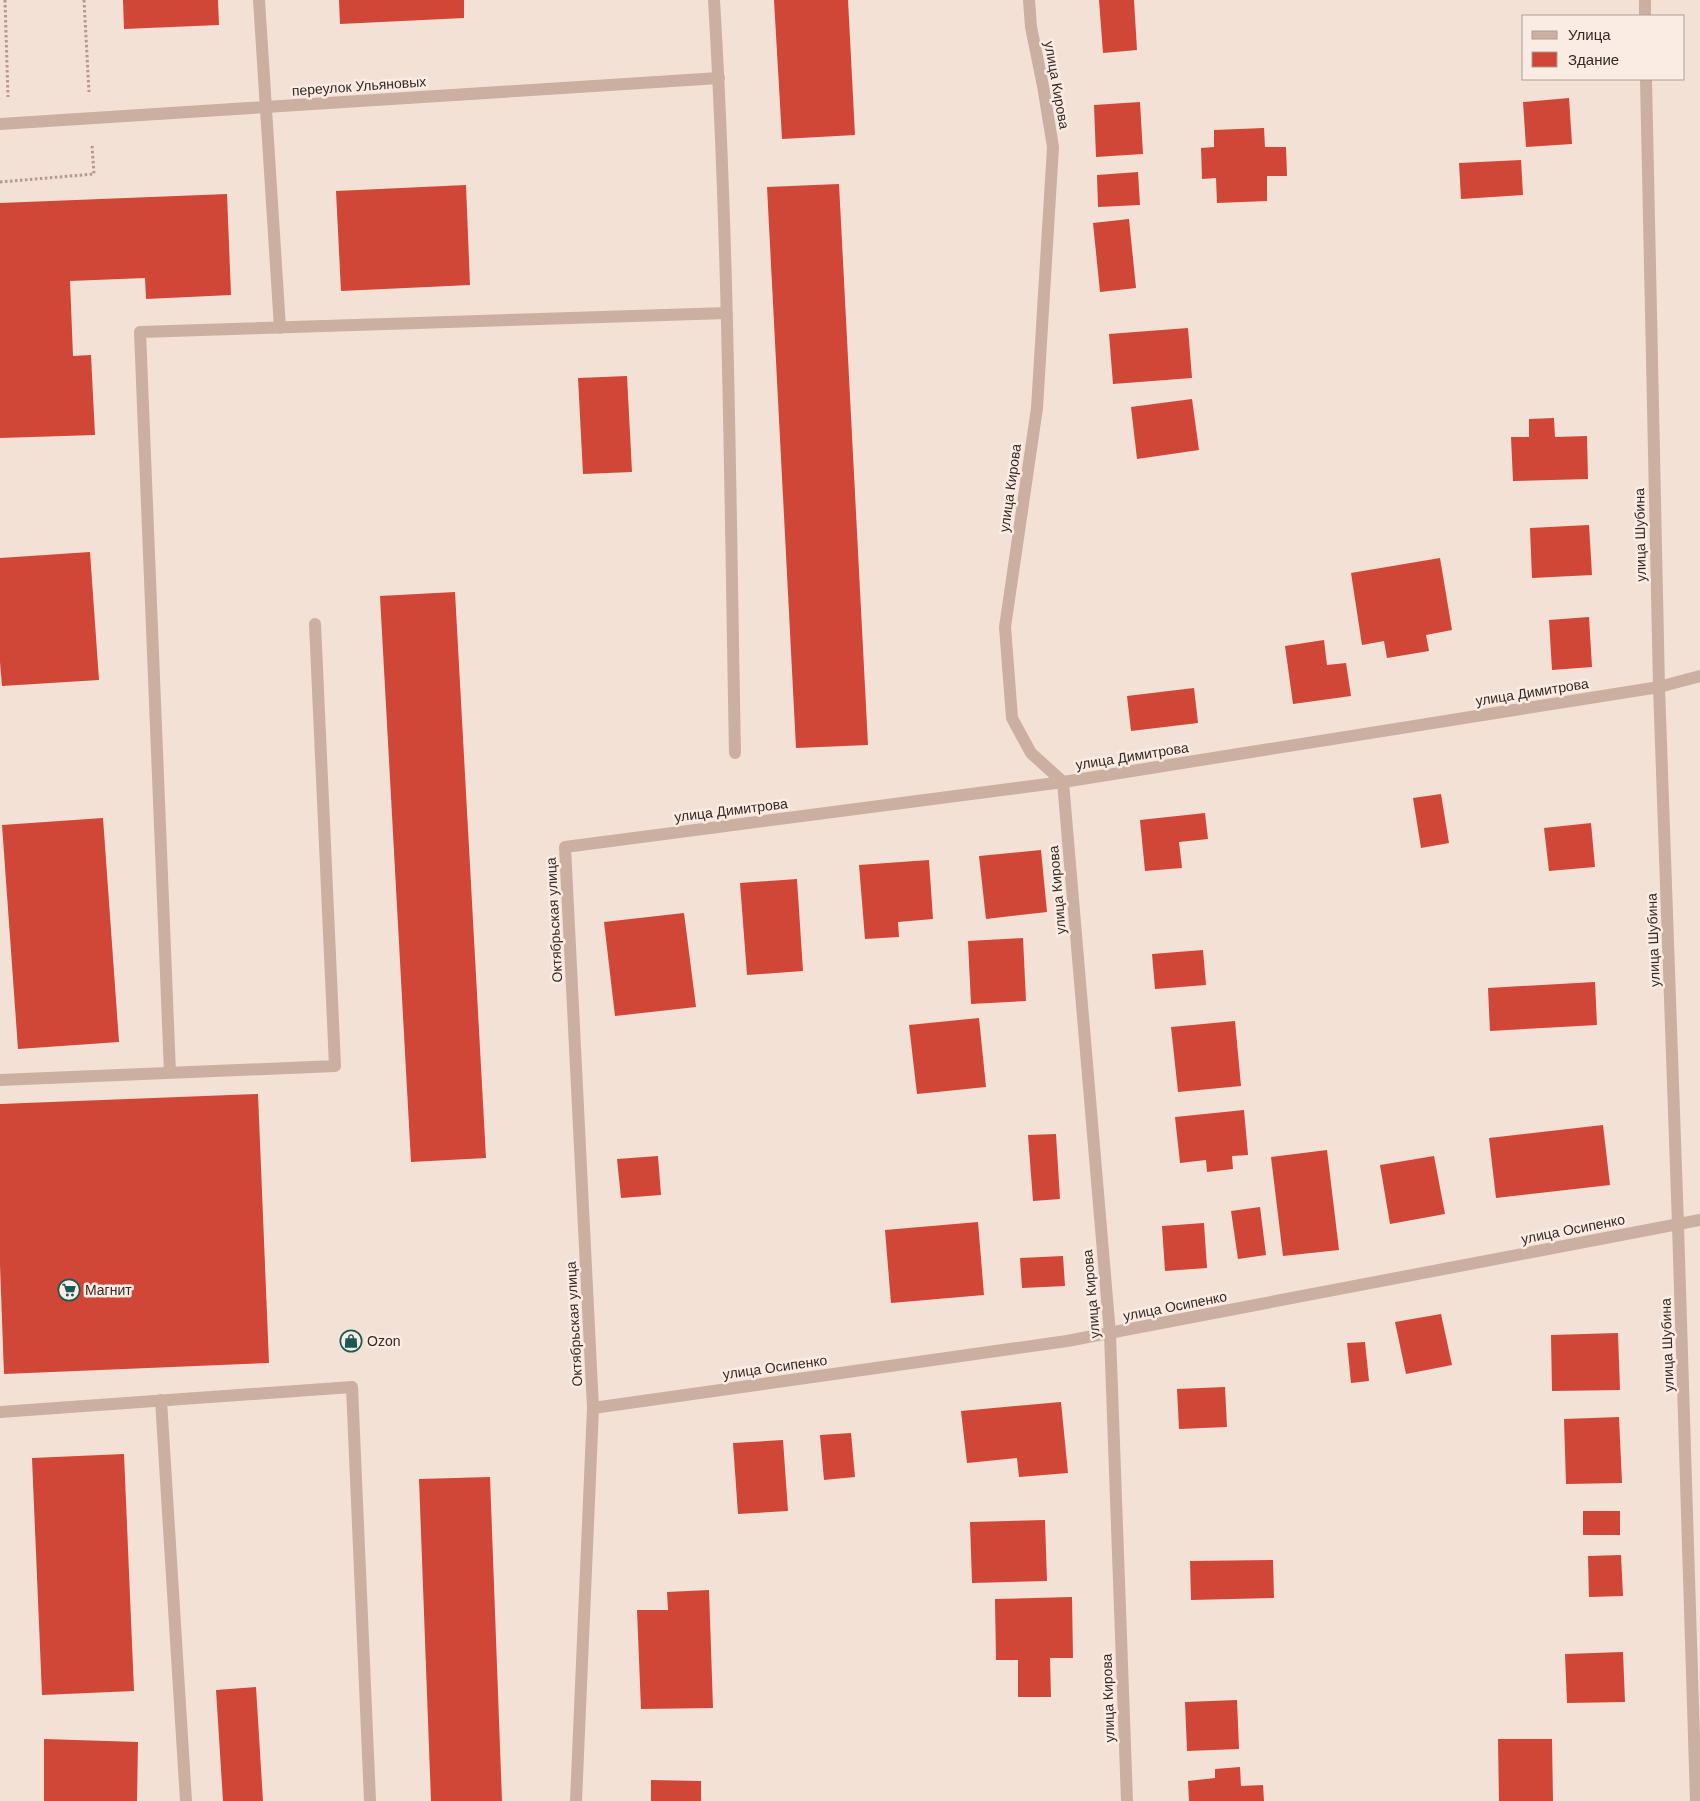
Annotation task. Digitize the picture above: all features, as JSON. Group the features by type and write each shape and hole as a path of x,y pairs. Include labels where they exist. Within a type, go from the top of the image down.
{"street":[{"path":"259,0 280,328"},
{"path":"714,0 719,78 727,313 735,753"},
{"name":"улица Кирова","path":"1029,0 1031,26 1053,147 1037,408 1005,627 1012,718 1031,753 1063,782 1110,1334 1127,1801"},
{"path":"1644,0 1645,15"},
{"name":"переулок Ульяновых","path":"4,123 719,78"},
{"name":"улица Шубина","path":"1646,80 1658,687 1678,1224 1696,1801"},
{"path":"170,1073 140,332 727,313"},
{"path":"0,1080 334,1066 315,624"},
{"name":"улица Димитрова","path":"565,847 1063,782 1658,687 1700,676"},
{"name":"Октябрьская улица","path":"565,847 593,1408 576,1801"},
{"name":"улица Осипенко","path":"593,1408 1110,1334 1700,1220"},
{"path":"0,1412 352,1387 370,1801"},
{"path":"161,1400 186,1801"}],"path":[{"path":"4,123 5,0"}],"building":[{"path":"123,0 218,0 219,25 124,29"},
{"path":"339,0 464,0 464,18 340,24"},
{"path":"774,0 848,0 855,135 782,139"},
{"path":"1099,0 1134,0 1137,50 1103,53"},
{"path":"1569,98 1572,144 1526,147 1523,102"},
{"path":"1140,102 1143,154 1096,157 1094,105"},
{"path":"1264,128 1265,147 1286,147 1287,176 1267,176 1267,201 1217,203 1216,178 1202,179 1201,148 1214,147 1214,130"},
{"path":"1521,160 1523,195 1461,199 1459,163"},
{"path":"1138,172 1140,205 1098,207 1097,175"},
{"path":"839,184 868,745 796,748 767,187"},
{"path":"466,185 470,285 341,291 336,191"},
{"path":"227,194 231,295 146,299 145,278 70,281 73,356 91,355 95,435 0,438 0,203"},
{"path":"1129,219 1136,288 1100,292 1093,223"},
{"path":"1188,328 1192,378 1113,384 1109,334"},
{"path":"627,376 632,472 583,474 578,378"},
{"path":"1192,399 1199,450 1137,459 1131,407"},
{"path":"1554,418 1555,437 1587,436 1588,479 1513,481 1511,437 1529,437 1529,419"},
{"path":"1589,525 1592,575 1532,578 1530,528"},
{"path":"90,552 99,680 2,686 0,662 0,558"},
{"path":"1440,558 1452,630 1426,635 1429,651 1387,658 1384,641 1362,645 1351,573"},
{"path":"455,592 486,1158 411,1162 380,596"},
{"path":"1589,617 1592,667 1552,670 1549,620"},
{"path":"1324,640 1327,665 1346,663 1351,696 1293,704 1285,646"},
{"path":"1194,688 1198,723 1131,731 1127,696"},
{"path":"1441,794 1449,843 1421,848 1413,798"},
{"path":"1205,813 1208,839 1179,842 1182,868 1145,871 1140,820"},
{"path":"103,818 119,1042 18,1049 2,825"},
{"path":"1591,823 1595,867 1549,871 1544,828"},
{"path":"1041,850 1047,912 986,919 979,856"},
{"path":"929,860 933,919 898,922 899,937 865,939 859,865"},
{"path":"797,879 803,971 747,975 740,883"},
{"path":"684,913 696,1007 615,1016 604,922"},
{"path":"1023,938 1026,1001 971,1004 968,941"},
{"path":"1203,950 1206,985 1155,989 1152,954"},
{"path":"1595,982 1597,1025 1490,1031 1488,988"},
{"path":"979,1018 986,1087 917,1094 909,1025"},
{"path":"1235,1021 1241,1086 1178,1092 1171,1027"},
{"path":"258,1094 269,1363 4,1374 0,1265 0,1104"},
{"path":"1244,1110 1248,1155 1232,1156 1233,1169 1207,1172 1206,1160 1180,1163 1175,1117"},
{"path":"1603,1125 1610,1185 1496,1198 1489,1138"},
{"path":"1056,1134 1060,1199 1033,1201 1028,1135"},
{"path":"1327,1150 1339,1250 1283,1256 1271,1157"},
{"path":"658,1156 661,1195 621,1198 617,1159"},
{"path":"1434,1156 1445,1214 1390,1224 1380,1165"},
{"path":"1260,1207 1266,1255 1238,1259 1231,1211"},
{"path":"978,1222 984,1295 891,1303 885,1230"},
{"path":"1204,1223 1207,1268 1165,1271 1162,1226"},
{"path":"1063,1256 1065,1286 1022,1288 1020,1258"},
{"path":"1441,1314 1452,1365 1406,1374 1395,1322"},
{"path":"1618,1333 1620,1390 1552,1391 1551,1335"},
{"path":"1365,1342 1369,1381 1351,1383 1347,1343"},
{"path":"1225,1387 1227,1427 1179,1429 1177,1389"},
{"path":"1061,1402 1068,1473 1019,1477 1017,1458 967,1463 961,1411"},
{"path":"1619,1417 1622,1483 1566,1484 1564,1419"},
{"path":"851,1433 855,1477 824,1480 820,1435"},
{"path":"783,1440 788,1511 738,1514 733,1443"},
{"path":"124,1454 134,1691 42,1695 32,1458"},
{"path":"490,1477 502,1801 431,1801 419,1479"},
{"path":"1583,1511 1620,1511 1620,1535 1583,1535"},
{"path":"1045,1520 1047,1581 972,1583 970,1522"},
{"path":"1621,1555 1623,1596 1589,1597 1588,1556"},
{"path":"1273,1560 1274,1598 1191,1600 1190,1561"},
{"path":"709,1590 713,1708 641,1709 637,1610 668,1610 667,1592"},
{"path":"1072,1597 1073,1658 1050,1658 1051,1697 1018,1697 1018,1660 996,1660 995,1599"},
{"path":"1623,1652 1625,1702 1567,1703 1565,1654"},
{"path":"256,1687 263,1801 223,1801 216,1690"},
{"path":"1237,1700 1239,1749 1187,1751 1185,1702"},
{"path":"44,1739 138,1742 137,1801 44,1801"},
{"path":"1498,1739 1552,1739 1553,1801 1499,1801"},
{"path":"1240,1767 1241,1786 1263,1785 1264,1801 1189,1801 1188,1781 1215,1778 1215,1769"},
{"path":"651,1780 701,1781 701,1801 651,1801"}],"place":[{"name":"Магнит","path":"69,1290"},
{"name":"Ozon","path":"351,1341"}]}
